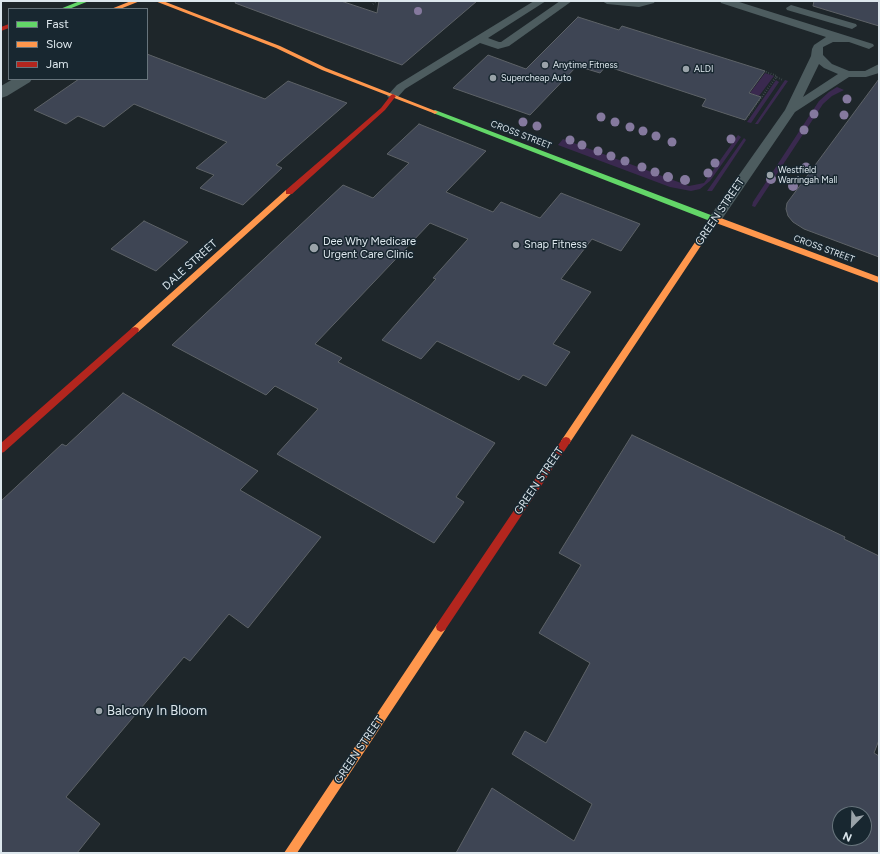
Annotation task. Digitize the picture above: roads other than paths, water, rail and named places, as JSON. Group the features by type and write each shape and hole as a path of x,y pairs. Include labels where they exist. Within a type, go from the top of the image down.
{"main road":[{"path":"65,8 86,1"},
{"path":"117,8 137,1"},
{"name":"CROSS STREET","path":"158,1 278,47 324,69 682,208 879,280"},
{"name":"DALE STREET","path":"1,449 383,109 393,96"},
{"name":"GREEN STREET","path":"290,853 715,219"}],"street":[{"path":"1,93 22,80"}],"lane":[{"path":"393,96 401,88 541,1"},
{"path":"480,39 498,46 505,44 567,1"},
{"path":"607,1 639,4 650,1"},
{"path":"725,1 850,40 873,49 852,26 846,16"},
{"path":"791,8 852,26"},
{"name":"GREEN STREET","path":"715,219 791,110 817,56 817,49 819,45 831,39 840,38"},
{"path":"817,56 828,66 847,74 866,74 873,72 879,67"},
{"name":"GREEN STREET","path":"791,110 847,74"}],"place":[{"name":"Anytime Fitness","path":"545,65"},
{"name":"ALDI","path":"686,69"},
{"name":"Supercheap Auto","path":"493,78"},
{"name":"Westfield Warringah Mall","path":"770,175"},
{"name":"Snap Fitness","path":"516,245"},
{"name":"Dee Why Medicare Urgent Care Clinic","path":"314,248"},
{"name":"Balcony In Bloom","path":"99,711"}]}
